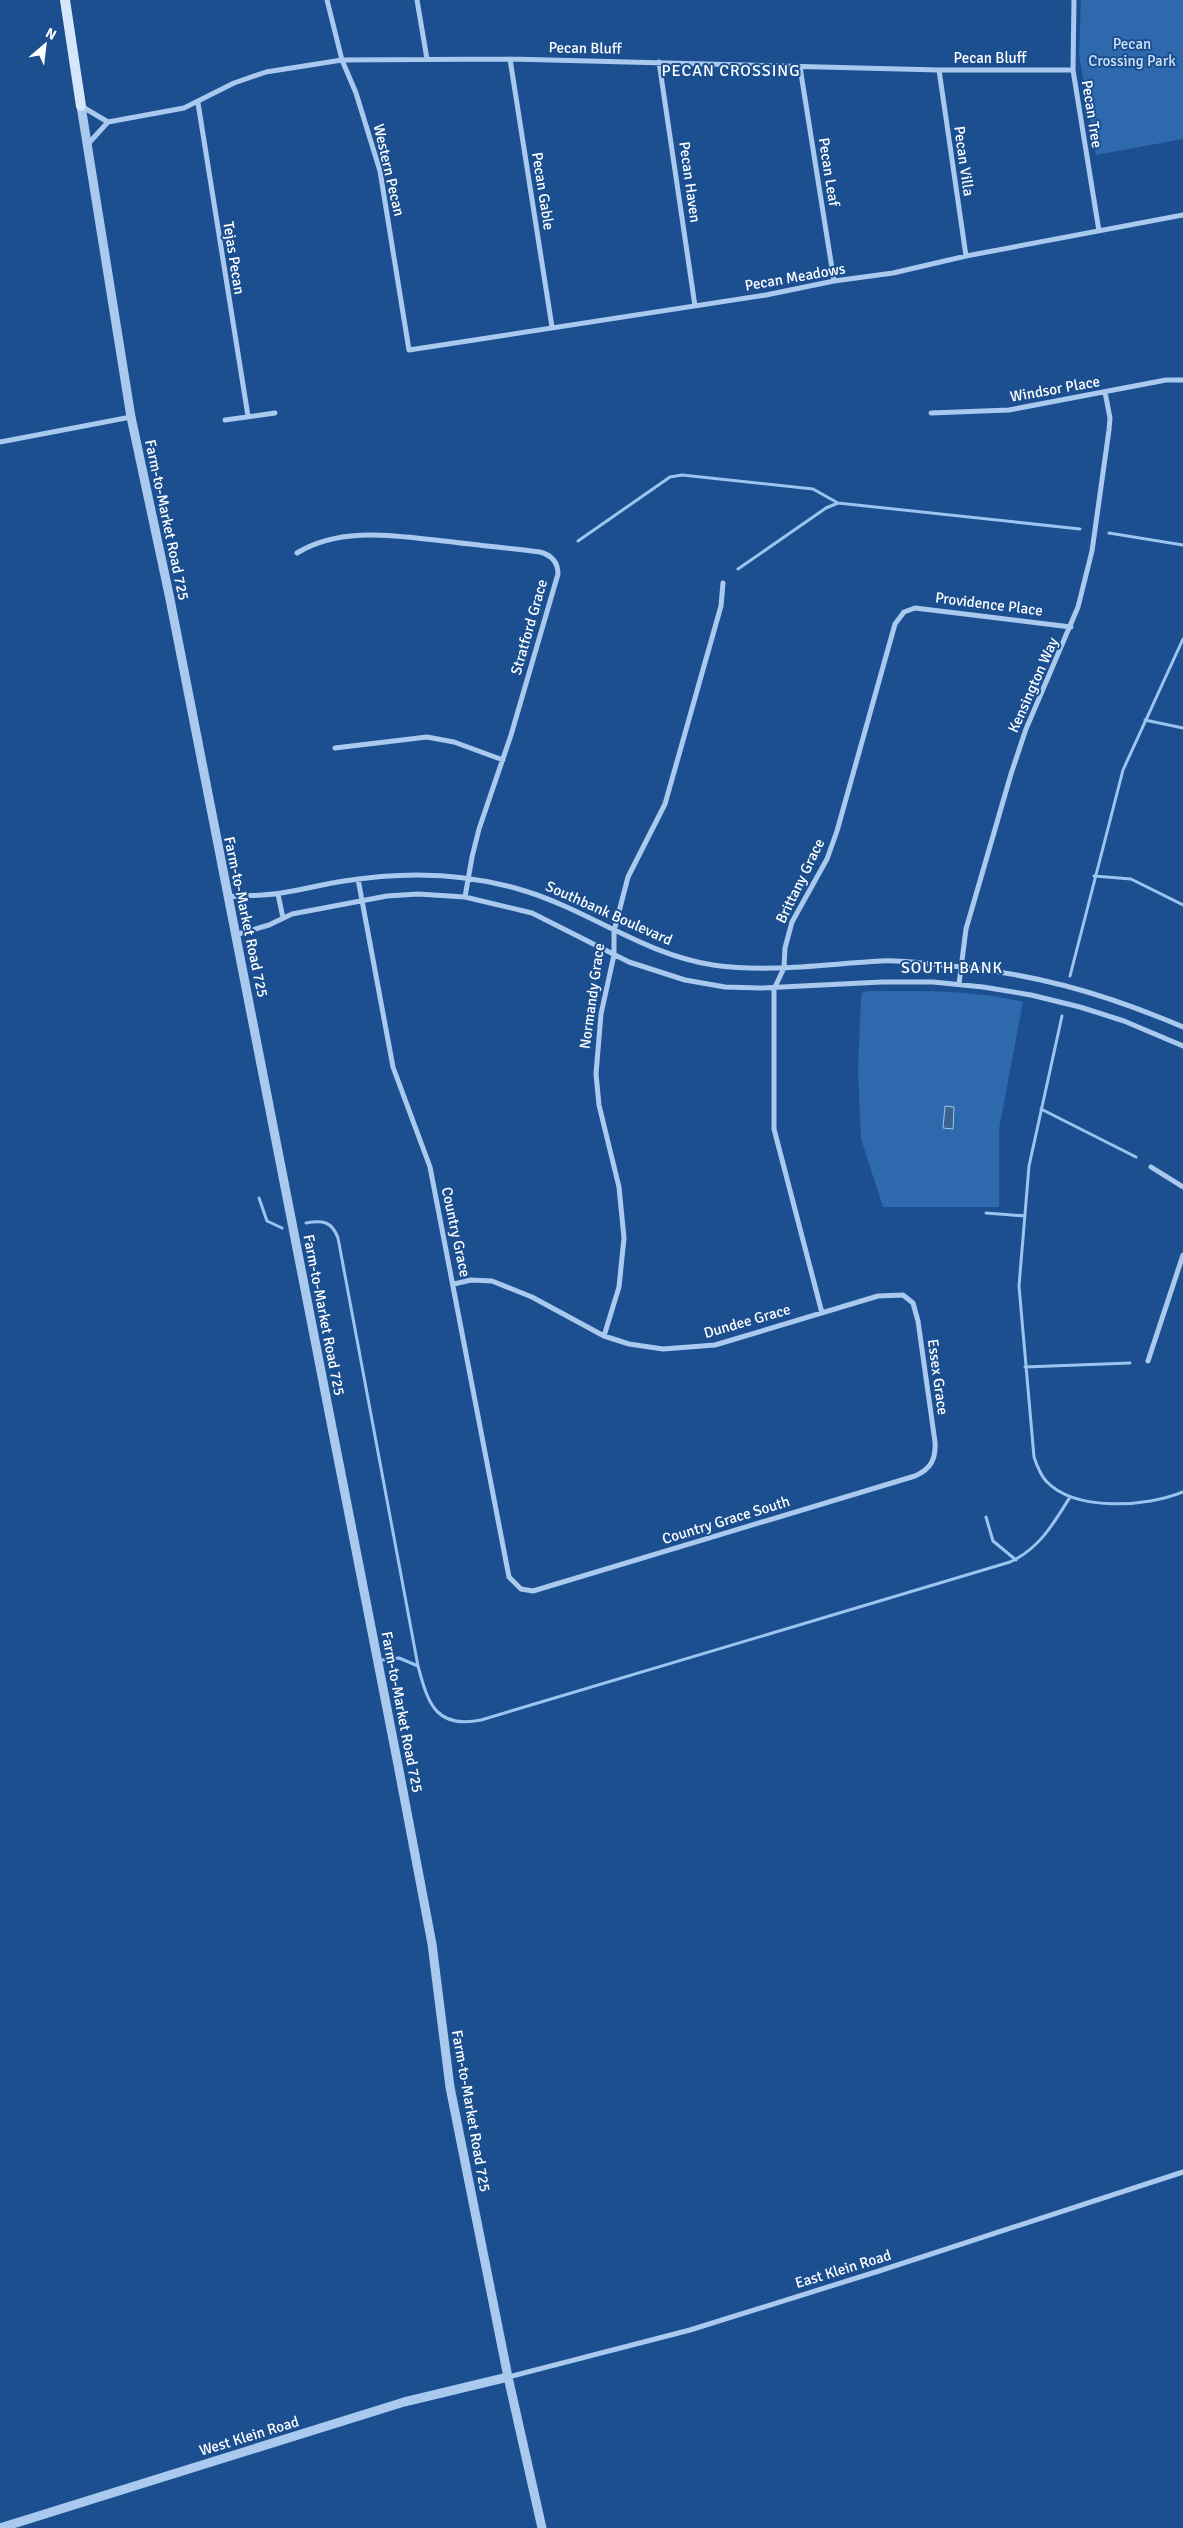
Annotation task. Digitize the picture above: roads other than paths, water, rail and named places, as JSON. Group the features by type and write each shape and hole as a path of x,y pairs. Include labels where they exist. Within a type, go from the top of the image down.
{"main road":[{"path":"65,0 81,106"}],"street":[{"name":"Western Pecan","path":"327,0 342,60 356,93 380,171 409,350"},
{"path":"417,0 427,59"},
{"name":"Pecan Tree","path":"1074,0 1073,70 1099,231"},
{"name":"Pecan Bluff","path":"108,122 184,108 198,103 234,83 266,72 342,60 510,59 938,70 1073,70"},
{"name":"Pecan Gable","path":"510,59 552,327"},
{"name":"Pecan Haven","path":"659,62 695,306"},
{"name":"Pecan Leaf","path":"800,67 834,281"},
{"name":"Pecan Villa","path":"938,70 966,256"},
{"name":"Tejas Pecan","path":"198,103 248,416"},
{"path":"81,106 108,122 88,144"},
{"name":"Farm-to-Market Road 725","path":"81,106 131,417 170,599 399,1770 432,1944 450,2087 508,2377 542,2528"},
{"name":"Pecan Meadows","path":"409,350 893,273 966,256 1183,215"},
{"name":"Windsor Place","path":"931,413 1009,410 1166,380 1183,380"},
{"name":"Kensington Way","path":"959,984 966,929 1018,751 1034,709 1071,627 1092,551 1110,418 1105,392"},
{"path":"225,420 275,413"},
{"path":"0,442 131,417"},
{"name":"Stratford Grace","path":"297,553 317,542 330,539 380,535 540,552 554,560 558,574 503,760 479,829 465,897"},
{"name":"Normandy Grace","path":"604,1336 619,1287 624,1238 619,1187 598,1105 596,1074 601,1014 614,955 614,931 628,877 665,804 721,606 723,583"},
{"name":"Providence Place","path":"904,612 915,608 1071,627"},
{"name":"Brittany Grace","path":"822,1313 774,1129 774,989 784,968 788,935 798,910 832,846 895,624 904,612"},
{"path":"334,748 427,736 454,742 503,760"},
{"name":"Southbank Boulevard","path":"227,897 278,894 358,879 418,874 468,878 542,896 614,931 662,951 704,963 747,968 784,968 882,961 960,966 1036,977 1120,1002 1183,1027"},
{"name":"Country Grace","path":"358,879 393,1067 426,1153 454,1284 509,1577 521,1589"},
{"path":"278,894 283,918"},
{"name":"Southbank Boulevard","path":"235,935 269,925 283,918 387,896 418,894 465,897 532,913 578,934 614,955 644,968 692,981 725,986 774,989 882,982 959,984 1017,992 1080,1007 1131,1024 1183,1046"},
{"path":"1151,1167 1183,1187"},
{"path":"1148,1361 1183,1255"},
{"name":"Dundee Grace","path":"454,1284 483,1279 502,1284 532,1297 604,1336 646,1347 696,1348 733,1340 878,1296 899,1294 908,1298"},
{"name":"Essex Grace","path":"908,1298 913,1303 918,1320 935,1442 933,1462"},
{"name":"Country Grace South","path":"521,1589 533,1591 915,1476 928,1469 933,1462"},
{"name":"East Klein Road","path":"508,2377 690,2330 1183,2172"},
{"name":"West Klein Road","path":"0,2528 404,2402 508,2377"}],"waterway":[{"path":"578,541 670,477 682,475 813,489 838,503 1080,529"},
{"path":"738,569 826,508 838,503"},
{"path":"1109,533 1183,545"},
{"path":"1070,976 1123,770 1183,639"},
{"path":"1145,720 1183,728"},
{"path":"1094,876 1131,879 1183,905"},
{"path":"1062,1016 1029,1166 1019,1286 1034,1457 1046,1481 1059,1491 1075,1498 1112,1504 1131,1503 1150,1501 1183,1492"},
{"path":"1041,1109 1136,1157"},
{"path":"259,1198 267,1221 282,1228"},
{"path":"986,1213 1025,1216"},
{"path":"306,1223 326,1223 333,1228 338,1238 418,1666 430,1702 436,1711 454,1721 481,1720 1010,1562 1038,1543 1052,1526 1070,1497"},
{"path":"1025,1367 1130,1363"},
{"path":"986,1517 993,1541 1016,1560"},
{"path":"383,1660 399,1658 418,1666"}],"district":[{"name":"PECAN CROSSING","path":"731,70"},
{"name":"SOUTH BANK","path":"952,967"}],"park label":[{"name":"Pecan Crossing Park","path":"1132,52"}]}
